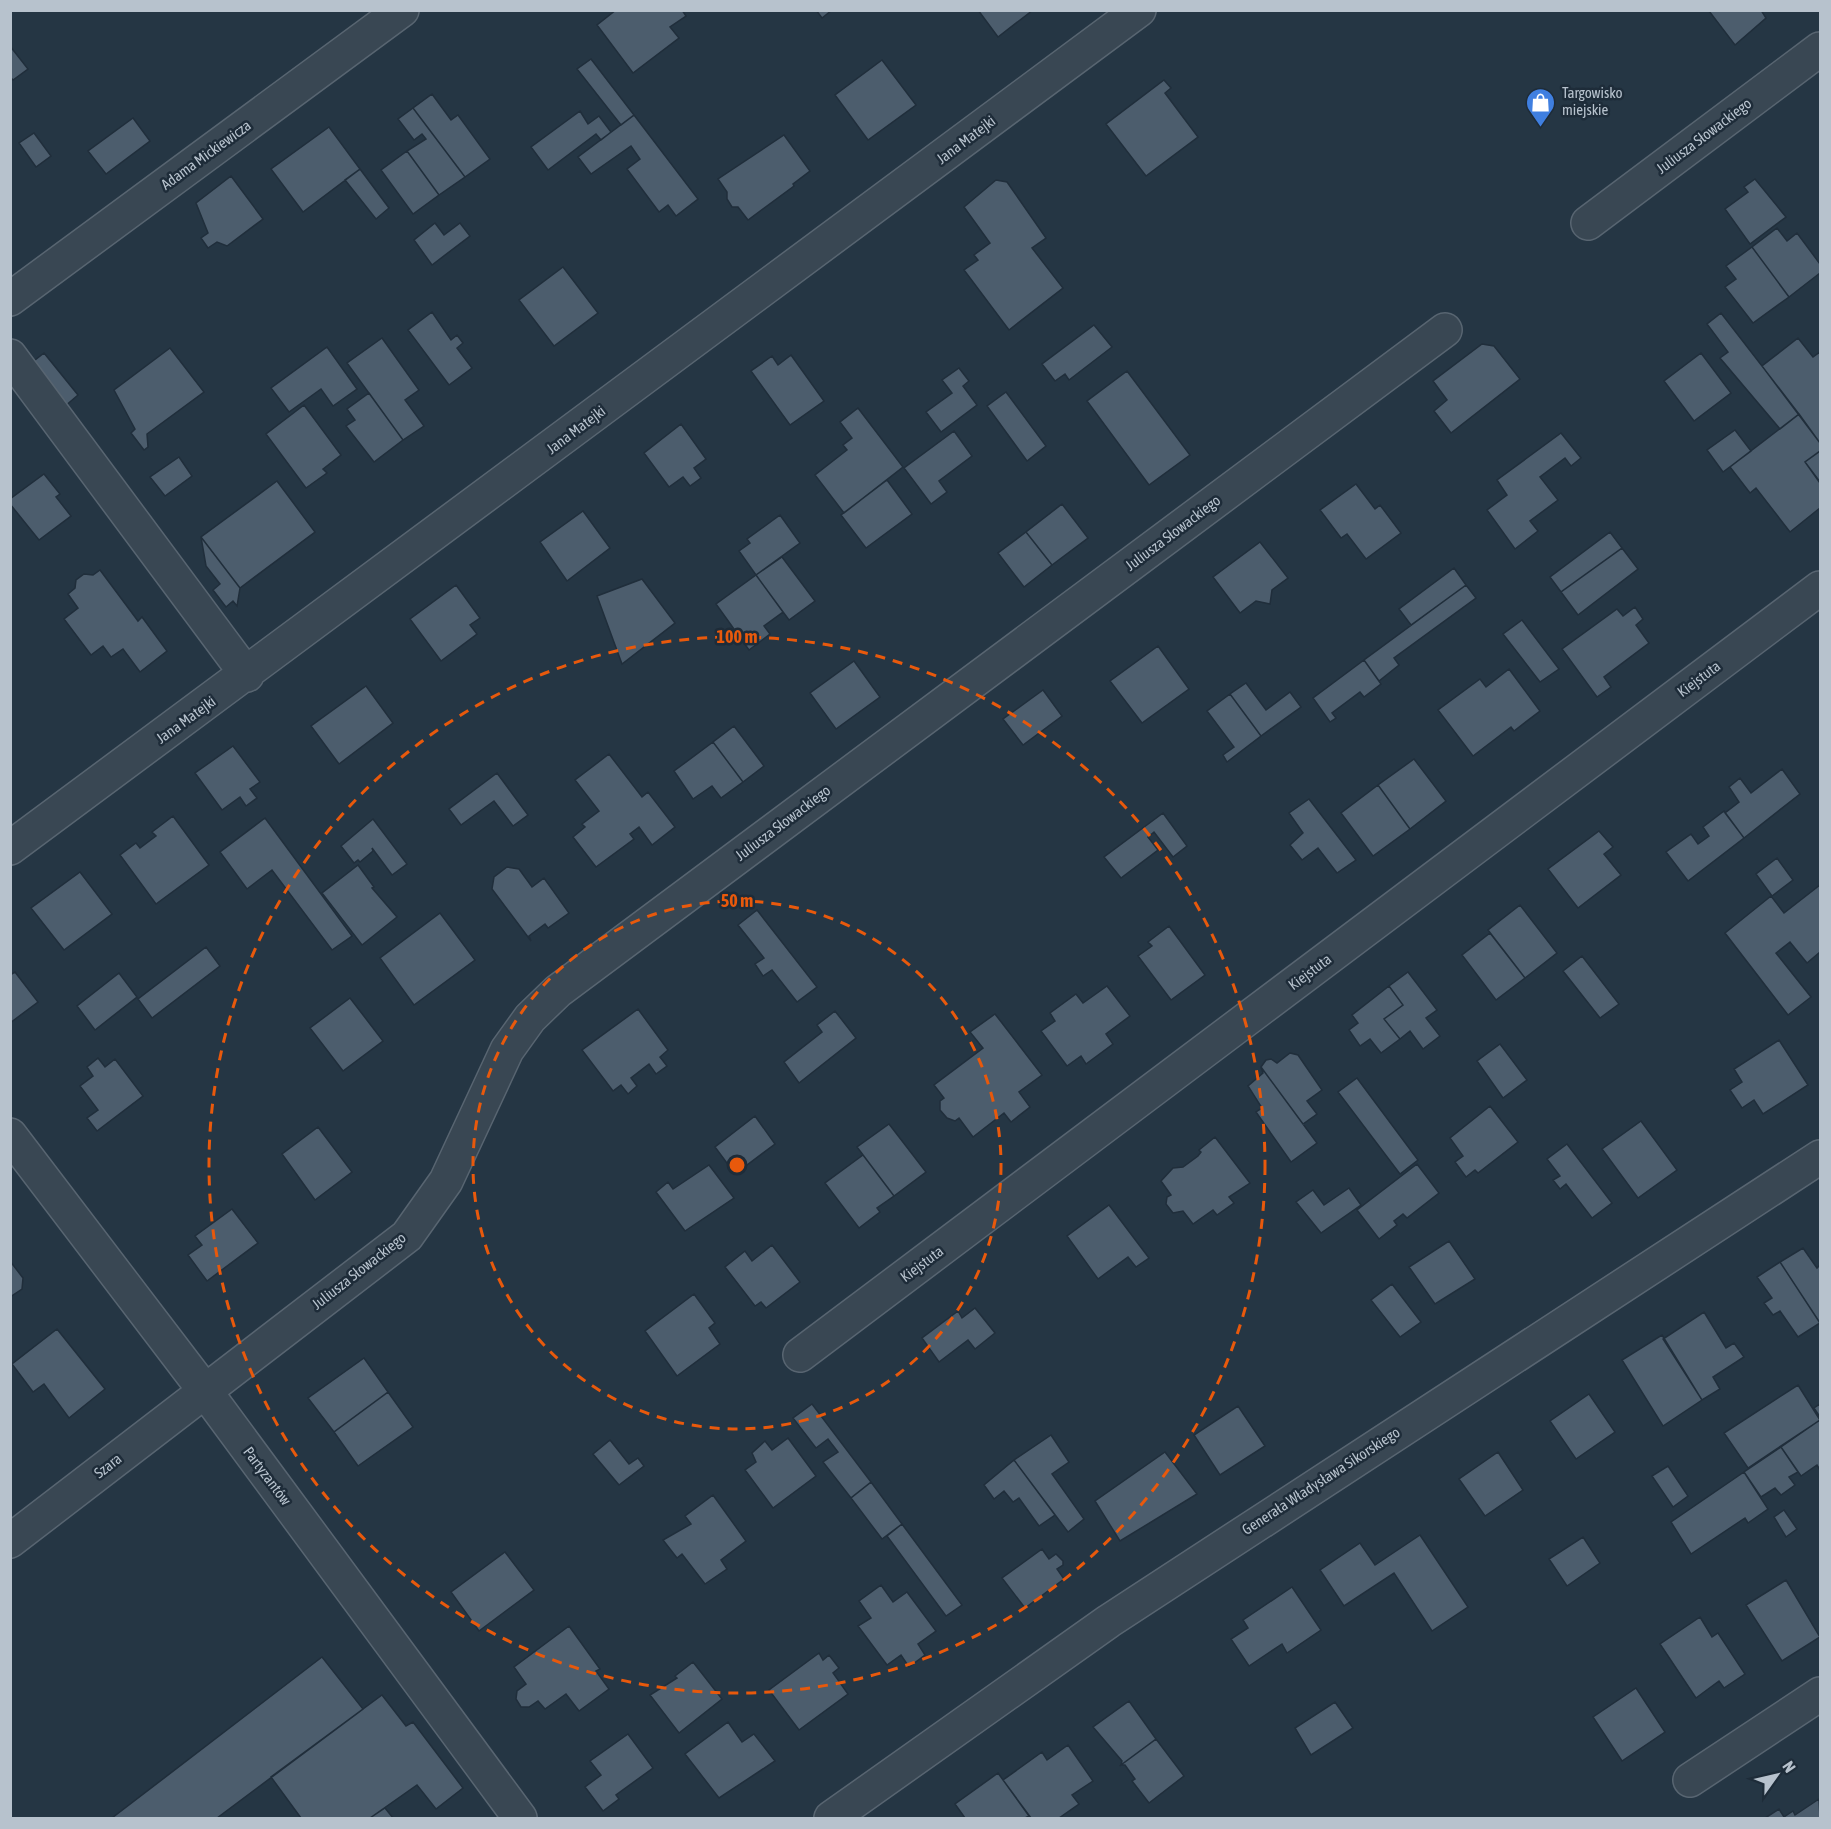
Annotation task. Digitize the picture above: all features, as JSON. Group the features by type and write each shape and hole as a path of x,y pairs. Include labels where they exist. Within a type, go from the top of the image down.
{"street":[{"name":"Adama Mickiewicza","path":"10,299 402,10"},
{"name":"Jana Matejki","path":"10,848 247,675 1139,10"},
{"name":"Juliusza Słowackiego","path":"1588,223 1821,49"},
{"name":"Juliusza Słowackiego","path":"205,1391 407,1236 446,1180 507,1050 530,1018 558,991 1445,330"},
{"path":"10,356 247,675"},
{"name":"Kiejstuta","path":"800,1355 1821,588"},
{"name":"Partyzantów","path":"10,1135 205,1391 520,1818"},
{"name":"Generała Władysława Sikorskiego","path":"831,1818 1109,1621 1821,1157"},
{"name":"Szara","path":"10,1541 205,1391"},
{"path":"1690,1780 1821,1694"}],"building":[{"path":"616,10 682,10 686,16 670,27 679,38 633,73 597,25"},
{"path":"816,10 832,10 822,18"},
{"path":"978,10 1033,10 998,37"},
{"path":"1761,10 1766,18 1735,45 1709,11"},
{"path":"10,46 28,69 13,80 10,77"},
{"path":"591,59 634,115 621,125 577,69"},
{"path":"882,60 916,105 868,140 835,95"},
{"path":"1164,80 1171,88 1165,93 1198,137 1146,176 1106,124"},
{"path":"432,94 451,120 458,115 490,159 465,177 413,108"},
{"path":"413,108 465,177 439,195 407,151 426,139 422,134 414,140 398,119"},
{"path":"580,111 588,124 599,116 611,132 601,140 596,134 548,170 531,147"},
{"path":"634,115 698,199 676,216 668,205 659,212 627,169 640,159 631,146 591,174 578,157"},
{"path":"133,118 150,141 106,174 88,151"},
{"path":"329,127 360,169 303,212 271,169"},
{"path":"34,133 51,156 36,167 19,143"},
{"path":"784,135 810,171 793,184 794,186 748,220 738,207 732,207 727,199 727,192 718,179"},
{"path":"407,151 439,195 413,214 381,170"},
{"path":"360,169 389,208 376,219 345,180"},
{"path":"231,176 263,219 227,246 217,242 208,248 201,238 208,233 196,203"},
{"path":"1755,179 1786,217 1750,244 1725,209 1748,192 1744,187"},
{"path":"996,180 1007,182 1046,238 1032,248 1063,288 1009,330 964,270 978,260 974,255 990,243 964,207"},
{"path":"435,223 444,235 460,223 470,236 432,265 414,240"},
{"path":"1777,228 1787,241 1797,233 1820,264 1820,273 1789,297 1752,247"},
{"path":"1752,247 1789,297 1753,323 1725,287 1736,279 1726,266"},
{"path":"563,267 598,313 554,346 519,300"},
{"path":"432,312 451,340 457,335 463,343 457,348 472,368 449,385 408,330"},
{"path":"1721,313 1799,414 1780,429 1720,358 1728,352 1707,324"},
{"path":"1094,325 1112,347 1069,380 1065,374 1055,381 1042,364"},
{"path":"382,338 419,390 405,400 424,426 403,440 347,363"},
{"path":"1798,338 1813,357 1820,352 1820,443 1762,366"},
{"path":"1482,344 1494,346 1520,379 1451,433 1434,411 1447,400 1433,381"},
{"path":"327,347 357,389 333,406 321,389 289,412 271,388"},
{"path":"170,348 204,392 147,434 148,447 144,450 131,433 135,429 114,390"},
{"path":"44,353 78,395 64,407 30,364"},
{"path":"1701,353 1731,393 1694,421 1664,381"},
{"path":"791,355 824,401 790,425 751,371 772,356 778,365"},
{"path":"959,368 969,381 963,386 977,405 941,432 926,412 952,393 942,380"},
{"path":"1127,371 1190,455 1149,485 1087,401"},
{"path":"1006,392 1046,446 1027,461 987,406"},
{"path":"369,393 403,440 374,462 346,426 355,420 347,409"},
{"path":"304,405 341,455 323,469 327,473 306,488 266,434"},
{"path":"858,408 903,467 844,513 815,475 847,450 843,445 852,438 840,422"},
{"path":"1799,414 1820,443 1820,451 1805,462 1820,483 1820,508 1790,532 1756,488 1750,493 1730,467"},
{"path":"681,424 706,459 694,468 701,478 690,486 683,477 669,487 644,453"},
{"path":"1735,430 1751,451 1723,472 1707,450"},
{"path":"954,431 972,456 939,481 947,492 931,504 904,468"},
{"path":"1561,433 1581,458 1571,466 1565,458 1540,477 1558,500 1530,521 1538,531 1515,549 1487,510 1507,495 1497,480"},
{"path":"1820,451 1820,482 1805,462"},
{"path":"179,457 192,476 165,496 150,477"},
{"path":"44,474 60,494 56,497 71,516 39,540 10,504 10,499"},
{"path":"887,480 912,514 866,548 841,515"},
{"path":"277,481 315,532 240,588 201,537"},
{"path":"1356,484 1375,509 1380,505 1401,533 1366,559 1347,534 1341,538 1320,510"},
{"path":"1062,504 1088,538 1052,565 1026,532"},
{"path":"583,511 610,548 567,581 540,542"},
{"path":"780,515 800,543 756,575 739,551 750,543 747,539"},
{"path":"1026,532 1052,565 1024,587 998,553"},
{"path":"1610,532 1622,548 1561,592 1550,577"},
{"path":"201,537 240,588 237,606 233,601 226,607 213,590 220,584 206,566"},
{"path":"1260,542 1288,578 1272,590 1270,604 1256,601 1240,613 1213,577"},
{"path":"1622,548 1638,569 1578,615 1561,592"},
{"path":"782,557 815,601 789,620 756,575"},
{"path":"1454,568 1466,585 1411,625 1399,609"},
{"path":"100,570 138,621 142,617 167,651 140,672 123,649 111,657 103,646 91,655 64,619 78,608 68,594 75,588 76,580 84,574 93,575"},
{"path":"756,575 783,612 764,626 770,634 749,650 716,604"},
{"path":"642,579 675,623 622,664 597,596"},
{"path":"456,585 480,618 470,625 477,634 441,661 410,619"},
{"path":"1466,585 1476,598 1394,658 1399,665 1379,681 1364,660"},
{"path":"1635,607 1643,619 1636,625 1649,643 1604,677 1611,687 1597,697 1562,649 1617,609 1623,616"},
{"path":"1522,620 1559,669 1540,682 1503,634"},
{"path":"1158,646 1189,689 1142,723 1110,681"},
{"path":"1364,660 1381,684 1364,697 1360,692 1332,713 1336,718 1330,722 1313,698"},
{"path":"854,661 880,697 836,729 810,693"},
{"path":"1509,669 1540,711 1514,731 1511,727 1473,756 1438,710 1480,679 1486,687"},
{"path":"1246,683 1266,710 1290,692 1301,707 1261,736 1230,694"},
{"path":"366,686 393,723 339,764 311,726"},
{"path":"1043,690 1062,716 1023,745 1003,719"},
{"path":"1230,694 1261,736 1227,762 1223,755 1234,747 1207,711"},
{"path":"734,726 764,766 743,782 713,742"},
{"path":"713,742 743,782 721,798 712,786 693,799 674,771"},
{"path":"233,746 260,782 250,789 257,798 246,806 240,797 222,810 195,773"},
{"path":"609,754 642,797 648,792 675,827 652,845 639,827 630,834 634,839 596,867 573,837 585,827 582,824 599,811 575,780"},
{"path":"1414,759 1446,801 1410,829 1378,785"},
{"path":"1782,769 1800,794 1744,838 1725,813 1739,802 1729,787 1740,778 1751,793"},
{"path":"497,773 528,815 513,826 494,801 461,825 449,809"},
{"path":"1378,785 1410,829 1373,856 1341,813"},
{"path":"1309,799 1356,860 1337,873 1318,848 1302,860 1290,845 1303,833 1289,813"},
{"path":"1724,811 1744,838 1688,881 1666,852 1691,834 1698,844 1709,836 1703,827"},
{"path":"1163,813 1187,846 1173,857 1154,832 1148,837 1158,850 1121,878 1104,857"},
{"path":"173,816 209,865 156,904 120,855 136,843 140,848 156,836 152,832"},
{"path":"265,818 352,936 332,950 272,870 247,889 220,852"},
{"path":"373,819 407,864 392,875 372,848 373,851 360,862 358,860 354,863 341,846"},
{"path":"1599,831 1613,847 1604,854 1621,875 1578,908 1548,869"},
{"path":"1777,858 1793,880 1772,896 1756,874"},
{"path":"358,865 374,887 372,888 397,917 362,945 322,893"},
{"path":"507,867 519,869 532,887 544,878 569,913 548,928 545,924 529,936 531,941 492,889 494,877"},
{"path":"80,872 112,914 64,950 31,908"},
{"path":"1820,885 1820,952 1807,963 1790,942 1776,953 1811,997 1788,1015 1725,933 1771,896 1784,913"},
{"path":"1520,905 1557,953 1525,978 1488,930"},
{"path":"757,910 817,987 797,1002 772,970 763,976 755,964 764,958 738,925"},
{"path":"440,913 475,960 414,1005 380,958"},
{"path":"1169,926 1205,975 1171,1000 1138,956 1152,946 1148,942"},
{"path":"1490,933 1525,978 1496,1000 1462,955"},
{"path":"206,947 220,966 152,1018 138,999"},
{"path":"1582,956 1619,1004 1600,1018 1563,971"},
{"path":"15,972 38,1002 10,1023 10,975"},
{"path":"1408,972 1437,1010 1426,1018 1440,1036 1423,1049 1410,1031 1400,1039 1384,1019 1403,1005 1389,986"},
{"path":"119,973 137,997 95,1030 77,1006"},
{"path":"1107,986 1130,1016 1106,1034 1113,1044 1086,1064 1081,1056 1067,1066 1041,1031 1055,1021 1050,1013 1076,994 1083,1003"},
{"path":"1389,986 1403,1005 1384,1019 1400,1039 1381,1053 1370,1039 1360,1046 1349,1030 1358,1023 1352,1015"},
{"path":"350,998 383,1041 343,1071 310,1028"},
{"path":"638,1009 668,1050 660,1057 667,1066 656,1074 649,1064 631,1078 637,1086 628,1094 621,1085 613,1091 582,1050"},
{"path":"835,1011 856,1038 799,1083 784,1062 822,1032 817,1025"},
{"path":"995,1014 1042,1075 1019,1092 1030,1107 1011,1122 1004,1113 973,1137 959,1118 955,1121 947,1118 940,1110 940,1101 944,1098 934,1085 983,1048 970,1032"},
{"path":"1779,1040 1808,1085 1763,1114 1754,1100 1742,1108 1730,1090 1742,1082 1734,1069"},
{"path":"1500,1044 1527,1080 1503,1098 1477,1061"},
{"path":"1290,1053 1298,1055 1322,1090 1307,1101 1317,1114 1303,1124 1261,1067 1266,1060 1271,1059 1277,1063"},
{"path":"98,1058 105,1067 115,1059 143,1096 97,1131 87,1118 98,1110 80,1086 93,1076 87,1067"},
{"path":"1261,1067 1317,1143 1291,1162 1256,1112 1262,1108 1248,1086 1263,1073"},
{"path":"1357,1078 1418,1160 1400,1174 1338,1092"},
{"path":"1490,1106 1518,1142 1478,1173 1475,1170 1466,1177 1455,1162 1463,1156 1450,1138"},
{"path":"755,1116 775,1144 735,1174 715,1147"},
{"path":"1641,1121 1677,1170 1638,1198 1602,1149"},
{"path":"889,1124 926,1172 894,1196 857,1147"},
{"path":"318,1127 352,1172 315,1200 282,1154"},
{"path":"1215,1137 1250,1183 1229,1197 1234,1203 1217,1215 1213,1210 1193,1224 1183,1211 1173,1213 1166,1204 1167,1197 1171,1195 1161,1181 1173,1168 1183,1167 1198,1156 1201,1152 1199,1150"},
{"path":"1567,1144 1612,1203 1592,1218 1566,1184 1560,1189 1553,1180 1560,1176 1547,1159"},
{"path":"863,1155 894,1196 877,1208 880,1212 859,1228 825,1183"},
{"path":"1417,1164 1439,1193 1407,1218 1403,1214 1394,1221 1397,1225 1379,1239 1357,1210"},
{"path":"709,1165 734,1198 685,1231 656,1192 668,1182 673,1189"},
{"path":"1349,1188 1361,1205 1321,1233 1296,1202 1313,1190 1324,1205"},
{"path":"1109,1205 1149,1258 1136,1267 1128,1257 1098,1279 1067,1236"},
{"path":"232,1209 258,1243 207,1281 188,1255 202,1245 195,1236"},
{"path":"1449,1241 1475,1279 1435,1304 1409,1267"},
{"path":"772,1245 800,1282 766,1308 761,1302 755,1306 725,1267 745,1251 752,1261"},
{"path":"1803,1248 1817,1268 1820,1265 1820,1323 1780,1262"},
{"path":"10,1261 23,1278 22,1289 10,1297"},
{"path":"1780,1262 1820,1323 1798,1337 1780,1311 1773,1315 1764,1303 1772,1298 1757,1277"},
{"path":"1392,1284 1421,1322 1400,1337 1371,1300"},
{"path":"694,1294 715,1323 709,1328 720,1344 677,1376 645,1331"},
{"path":"975,1308 995,1333 975,1349 968,1340 939,1362 922,1338 958,1311 962,1318"},
{"path":"1704,1312 1726,1348 1734,1343 1744,1357 1713,1377 1720,1389 1702,1400 1663,1339"},
{"path":"57,1329 105,1389 69,1418 44,1384 33,1392 12,1364"},
{"path":"1662,1335 1702,1400 1663,1426 1622,1360"},
{"path":"364,1358 388,1392 334,1432 308,1398"},
{"path":"1798,1385 1820,1420 1748,1468 1724,1433"},
{"path":"388,1392 413,1427 358,1466 334,1432"},
{"path":"1589,1394 1615,1432 1576,1459 1550,1421"},
{"path":"812,1404 871,1482 851,1498 823,1462 838,1452 828,1439 816,1448 793,1418"},
{"path":"1820,1404 1820,1417 1814,1408"},
{"path":"1238,1406 1265,1446 1220,1475 1194,1435"},
{"path":"1820,1420 1820,1470 1817,1465 1801,1476 1781,1447"},
{"path":"1051,1435 1069,1462 1052,1474 1084,1519 1068,1532 1014,1460"},
{"path":"788,1438 816,1476 773,1508 745,1470 756,1462 752,1453 765,1441 772,1450"},
{"path":"610,1440 629,1464 638,1458 644,1466 619,1485 593,1454"},
{"path":"1781,1447 1798,1472 1789,1477 1795,1485 1781,1495 1775,1488 1761,1497 1744,1472"},
{"path":"1165,1452 1197,1494 1120,1541 1095,1501"},
{"path":"1498,1452 1523,1490 1485,1516 1459,1479"},
{"path":"1014,1460 1055,1515 1039,1526 1019,1498 1013,1502 1004,1491 994,1499 984,1485"},
{"path":"1668,1466 1688,1496 1673,1507 1652,1476"},
{"path":"1744,1472 1768,1509 1748,1523 1745,1518 1691,1554 1671,1522"},
{"path":"871,1482 902,1524 882,1539 851,1498"},
{"path":"713,1495 746,1541 721,1560 727,1569 705,1584 682,1554 677,1558 663,1540 691,1524 685,1516"},
{"path":"1784,1510 1797,1529 1786,1537 1774,1517"},
{"path":"902,1524 962,1605 946,1616 887,1536"},
{"path":"1420,1535 1468,1607 1432,1631 1394,1573 1344,1606 1320,1570 1360,1543 1375,1565"},
{"path":"1583,1537 1600,1563 1567,1586 1549,1559"},
{"path":"1042,1549 1049,1559 1056,1554 1063,1561 1063,1565 1057,1569 1064,1579 1025,1608 1002,1578"},
{"path":"505,1552 534,1590 479,1631 451,1592"},
{"path":"1786,1580 1820,1637 1782,1661 1746,1605"},
{"path":"881,1585 893,1602 907,1592 936,1631 918,1644 925,1655 909,1667 901,1655 887,1665 858,1626 871,1618 859,1601"},
{"path":"1292,1587 1321,1630 1287,1653 1282,1644 1249,1666 1231,1639 1248,1628 1243,1620"},
{"path":"1700,1617 1712,1637 1718,1633 1745,1674 1724,1688 1719,1681 1696,1698 1660,1644"},
{"path":"569,1626 600,1669 596,1671 609,1689 579,1711 566,1694 545,1709 538,1701 529,1707 521,1707 516,1699 517,1691 526,1684 514,1667"},
{"path":"819,1653 823,1660 829,1655 839,1668 833,1673 848,1694 799,1730 769,1690"},
{"path":"322,1657 363,1709 217,1818 112,1818"},
{"path":"693,1662 722,1699 679,1733 650,1695 677,1678 675,1676"},
{"path":"1636,1688 1665,1732 1622,1761 1593,1717"},
{"path":"382,1695 406,1726 413,1722 463,1788 436,1809 417,1785 370,1818 301,1818 271,1777"},
{"path":"1129,1701 1156,1739 1121,1765 1122,1761 1093,1727"},
{"path":"1335,1702 1353,1728 1311,1755 1295,1728"},
{"path":"728,1722 742,1742 754,1734 775,1761 719,1798 685,1754"},
{"path":"628,1734 653,1768 616,1795 619,1799 603,1811 585,1787 601,1775 590,1761"},
{"path":"1156,1739 1184,1776 1149,1803 1132,1781 1135,1779 1125,1765 1121,1765"},
{"path":"1068,1745 1093,1781 1072,1795 1079,1804 1059,1818 1031,1818 1003,1780 1042,1752 1047,1760"},
{"path":"998,1773 1029,1816 1025,1818 965,1818 955,1804"},
{"path":"1819,1799 1820,1818 1765,1818 1779,1809 1784,1817 1793,1811 1795,1815"},
{"path":"385,1808 393,1818 370,1818"}],"place":[{"name":"Targowisko miejskie","path":"1541,128"}]}
